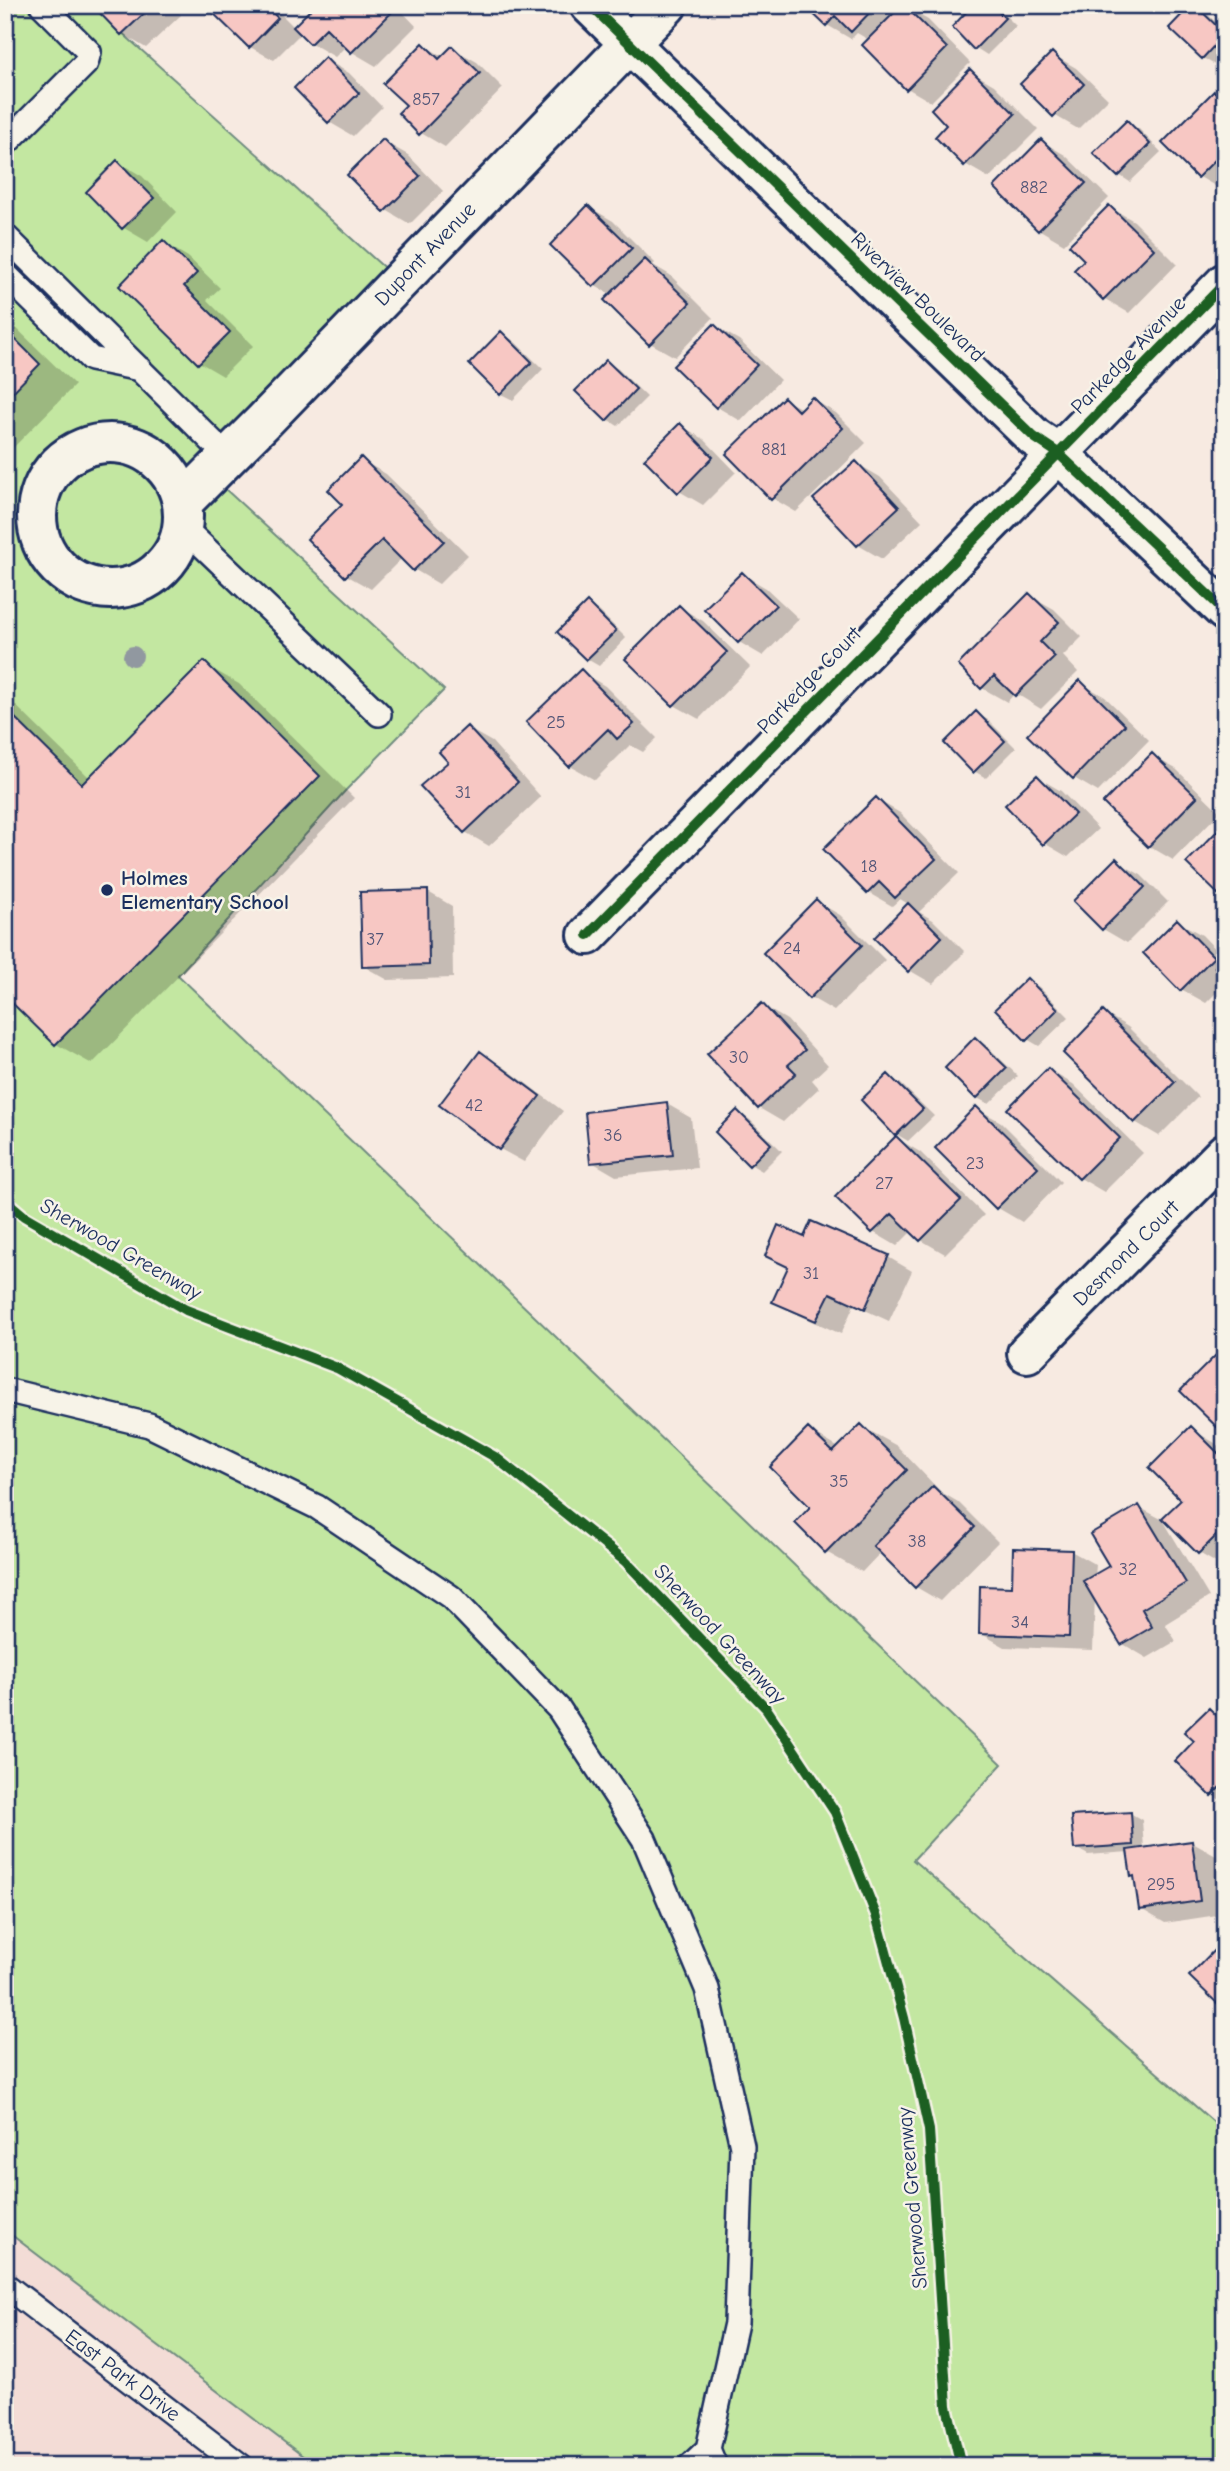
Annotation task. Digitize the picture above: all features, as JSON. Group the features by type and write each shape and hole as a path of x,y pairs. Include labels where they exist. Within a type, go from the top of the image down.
{"street":[{"name":"Riverview Boulevard","path":"590,5 1034,437 1058,453 1225,611"},
{"name":"Dupont Avenue","path":"182,515 229,458 667,5"},
{"name":"Parkedge Avenue","path":"1058,453 1225,283"},
{"name":"Parkedge Court","path":"588,935 1058,453"},
{"name":"Desmond Court","path":"1027,1353 1225,1153"}],"lane":[{"path":"8,137 86,63 89,52 42,5"},
{"path":"5,236 229,458"},
{"path":"5,274 91,359 140,369"},
{"path":"182,515 379,714"},
{"path":"5,1390 149,1425 317,1507 451,1597 559,1709 644,1839 707,1989 742,2146 736,2323 712,2457 690,2466"},
{"name":"East Park Drive","path":"5,2285 241,2466"}],"shaded area":[{"path":"5,2230 316,2466 5,2466"}],"green space":[{"path":"5,5 91,5 399,281 211,476 444,690 346,790 178,975 1002,1764 913,1860 1225,2132 1225,2466 316,2466 5,2230"}],"building":[{"path":"92,5 153,5 121,35"},
{"path":"213,5 264,5 278,18 249,48 209,9"},
{"path":"315,5 387,5 393,11 351,53 326,28 310,44 293,27"},
{"path":"804,5 877,5 851,32 835,16 826,26"},
{"path":"902,5 947,48 906,90 862,45"},
{"path":"973,5 992,5 1005,18 974,50 952,27"},
{"path":"1191,5 1195,5 1225,34 1202,59 1169,28"},
{"path":"423,43 439,59 452,46 480,73 419,135 398,113 406,105 383,84"},
{"path":"1052,52 1084,84 1053,117 1020,84"},
{"path":"325,57 359,93 328,123 294,88"},
{"path":"970,69 1015,114 964,166 935,137 946,125 931,109"},
{"path":"1214,91 1225,101 1225,150 1197,178 1162,143"},
{"path":"1127,120 1150,144 1118,177 1093,153"},
{"path":"383,139 420,176 384,212 347,175"},
{"path":"1041,139 1086,183 1038,231 994,187"},
{"path":"117,160 154,198 122,229 86,192"},
{"path":"588,205 632,248 593,287 550,245"},
{"path":"1109,205 1154,249 1103,300 1074,270 1084,260 1069,245"},
{"path":"163,240 197,273 184,286 230,332 198,364 119,286"},
{"path":"645,259 690,303 649,345 604,300"},
{"path":"714,324 757,365 716,408 673,366"},
{"path":"5,329 40,364 5,400"},
{"path":"501,331 532,362 500,395 469,364"},
{"path":"606,360 636,389 606,421 575,391"},
{"path":"784,397 798,411 812,397 843,428 771,500 726,454"},
{"path":"680,423 713,457 678,493 644,459"},
{"path":"361,457 444,541 413,571 382,540 345,577 307,539 342,504 328,490"},
{"path":"856,461 899,507 857,546 813,499"},
{"path":"742,572 776,605 738,643 704,609"},
{"path":"1029,593 1059,622 1040,642 1055,657 1015,696 994,676 981,689 958,665"},
{"path":"587,602 616,631 586,660 557,632"},
{"path":"679,605 727,652 673,706 625,659"},
{"name":"Holmes Elementary School","path":"204,661 320,776 55,1045 5,996 5,708 82,784"},
{"path":"581,669 634,724 617,739 608,729 569,767 526,722"},
{"path":"1080,680 1125,725 1073,779 1027,735"},
{"path":"976,711 1005,741 973,773 944,743"},
{"path":"467,726 518,782 464,833 420,786 448,762 439,752"},
{"path":"1152,753 1197,797 1148,847 1103,803"},
{"path":"1037,775 1075,814 1043,845 1005,805"},
{"path":"876,797 936,859 895,898 879,882 867,894 823,849"},
{"path":"1225,823 1225,901 1186,863"},
{"path":"1116,858 1145,887 1102,930 1073,901"},
{"path":"428,890 429,965 362,967 360,892"},
{"path":"816,899 862,945 809,999 763,953"},
{"path":"908,903 942,937 908,972 874,938"},
{"path":"1177,919 1214,957 1180,991 1143,953"},
{"path":"1225,958 1225,977 1215,967"},
{"path":"1027,978 1058,1009 1026,1041 995,1009"},
{"path":"762,1003 805,1050 788,1065 796,1073 758,1109 707,1054"},
{"path":"1103,1011 1175,1082 1134,1123 1063,1053"},
{"path":"975,1037 1007,1068 976,1099 945,1068"},
{"path":"480,1051 540,1096 499,1150 439,1105"},
{"path":"1048,1068 1120,1138 1079,1179 1007,1109"},
{"path":"888,1074 923,1109 895,1136 861,1100"},
{"path":"667,1102 673,1155 590,1163 585,1112"},
{"path":"976,1106 1038,1167 996,1209 935,1148"},
{"path":"737,1110 771,1144 749,1166 715,1132"},
{"path":"896,1136 961,1200 920,1241 892,1214 872,1233 835,1197"},
{"path":"811,1221 889,1255 865,1309 830,1293 816,1321 772,1302 788,1267 765,1256 778,1225 804,1237"},
{"path":"1222,1349 1225,1351 1225,1435 1180,1391"},
{"path":"861,1424 907,1470 825,1553 795,1523 810,1507 770,1467 808,1428 833,1452"},
{"path":"1191,1426 1225,1460 1225,1527 1198,1554 1162,1518 1181,1500 1149,1468"},
{"path":"933,1486 975,1527 915,1588 873,1546"},
{"path":"1139,1505 1186,1583 1142,1609 1152,1627 1121,1645 1083,1581 1109,1566 1090,1534"},
{"path":"1013,1548 1072,1550 1069,1637 979,1634 980,1586 1012,1587"},
{"path":"1209,1708 1225,1724 1225,1782 1211,1796 1175,1761 1194,1741 1184,1732"},
{"path":"1131,1812 1133,1845 1074,1849 1071,1816"},
{"path":"1192,1841 1200,1901 1139,1910 1127,1850"},
{"path":"1225,1940 1225,2011 1189,1976"}],"cycle path":[{"path":"590,5 1034,437 1058,453 1225,611"},
{"path":"588,935 1225,283"},
{"name":"Sherwood Greenway","path":"5,1200 24,1216 186,1310 337,1368 495,1457 625,1561 766,1708 835,1812 876,1915 904,2018 929,2130 947,2406 961,2466"}],"place":[{"name":"Holmes Elementary School","path":"107,890"}]}
